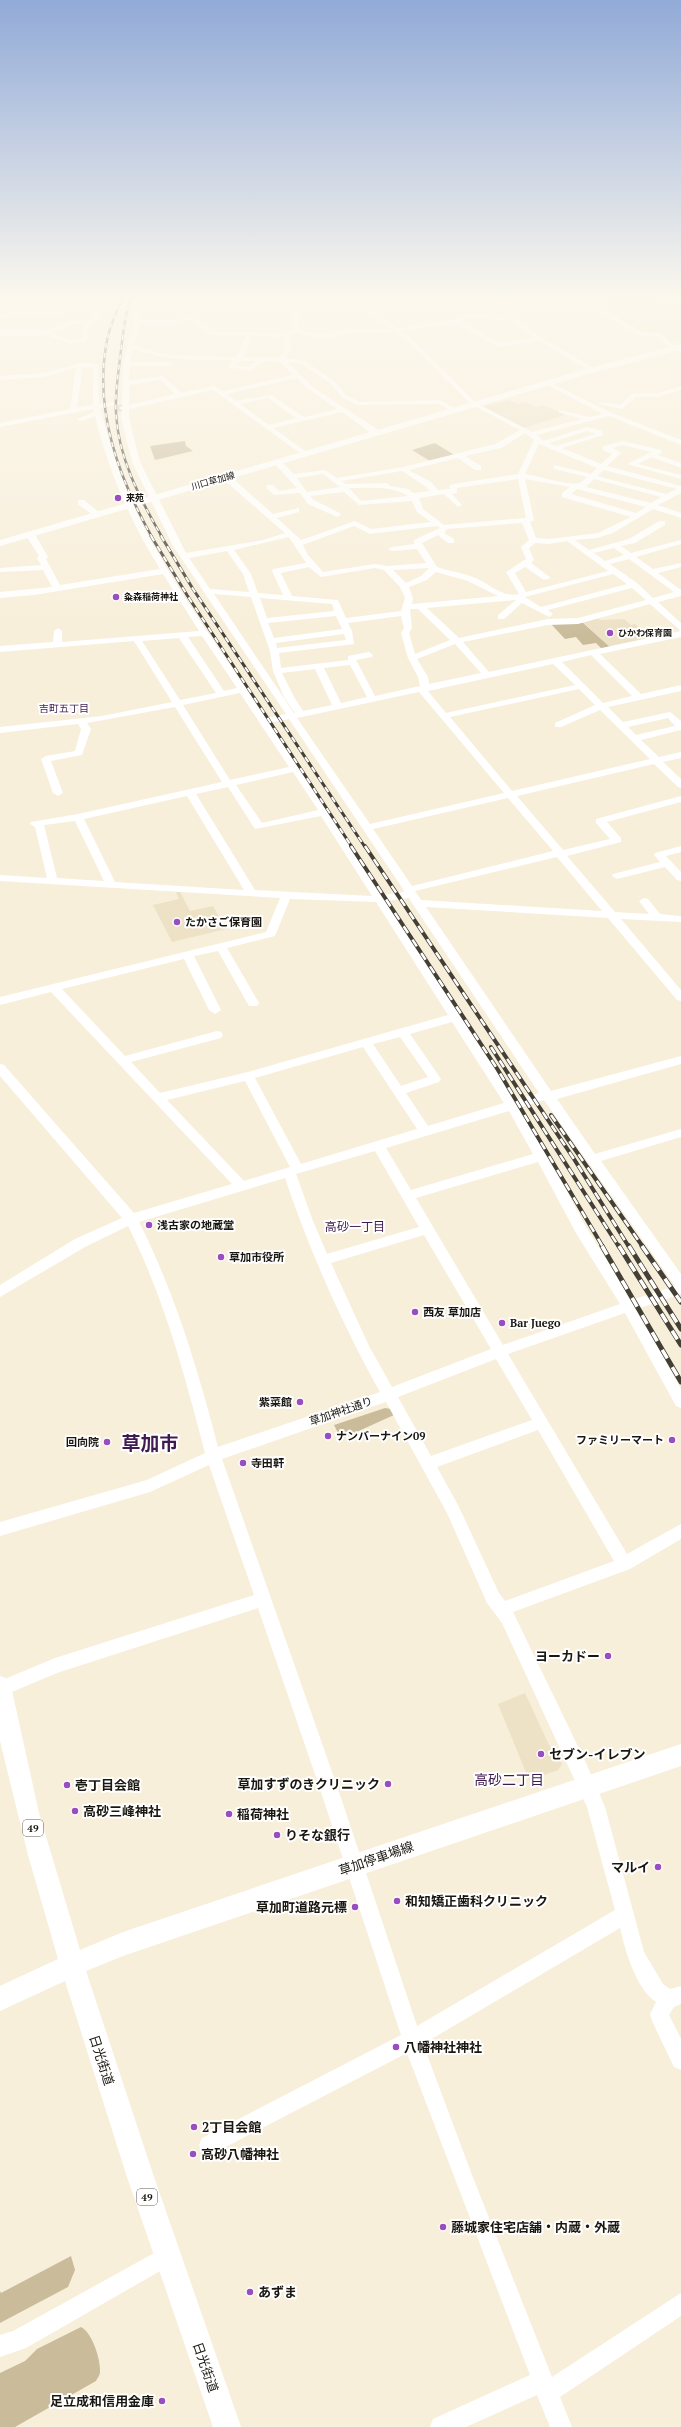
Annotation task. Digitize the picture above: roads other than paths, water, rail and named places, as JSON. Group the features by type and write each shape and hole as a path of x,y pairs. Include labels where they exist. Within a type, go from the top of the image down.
{"main road":[{"name":"川口草加線","path":"0,543 454,410"},
{"name":"日光街道","path":"0,1686 39,1850 72,1965 125,2132 227,2427"},
{"name":"草加停車場線","path":"0,1999 72,1965 123,1944 681,1755"}],"street":[{"path":"0,426 74,411 94,409"},
{"path":"81,420 97,409"},
{"path":"97,409 117,474 149,546 262,721 324,812 381,903 513,1106 542,1156 581,1230 629,1307 681,1402"},
{"path":"122,409 132,450 153,498 192,570 547,1095 681,1284"},
{"path":"244,409 304,454"},
{"path":"288,409 302,420"},
{"path":"268,427 302,420 336,409"},
{"path":"342,409 376,433"},
{"path":"484,409 528,432 540,442 602,467 681,489"},
{"path":"600,409 681,443"},
{"path":"561,412 590,419"},
{"path":"336,480 403,469 460,456 498,446 528,432 610,414"},
{"path":"300,543 355,523 370,532 440,528 530,520 521,476 525,463 540,442 587,429 599,433 599,435 556,448"},
{"path":"637,516 565,495 592,477 602,467 621,461 652,455 658,452 623,443 606,448 617,453 621,461 680,476"},
{"path":"652,455 681,466"},
{"path":"460,456 478,468"},
{"path":"277,462 292,476 311,502 337,515"},
{"path":"557,467 666,496"},
{"path":"403,469 428,484 435,492"},
{"path":"292,476 325,472 345,488 359,503 415,498 416,495 454,491 453,486 521,476 580,486 654,506 681,516"},
{"path":"226,477 300,543 304,556 321,575 375,566 387,568 433,567 472,578 506,597"},
{"path":"270,487 277,493 396,484"},
{"path":"379,486 406,491 415,498 420,510 440,528 451,541"},
{"path":"558,622 542,609 521,597 510,572 530,560 525,547 533,540 554,542 602,535 624,525 628,520 654,506 666,496 681,489"},
{"path":"446,492 458,505"},
{"path":"81,502 97,514"},
{"path":"271,517 296,510"},
{"path":"525,521 533,540"},
{"path":"590,552 616,546 647,533 662,523"},
{"path":"433,567 417,542 440,528"},
{"path":"29,534 44,557 42,558 44,567 57,588"},
{"path":"254,534 262,543"},
{"path":"184,556 262,543 291,534"},
{"path":"569,539 590,552 653,600 681,628"},
{"path":"605,563 681,542"},
{"path":"392,548 420,546"},
{"path":"616,546 680,593"},
{"path":"230,548 248,574 274,651 277,671 289,697 301,714"},
{"path":"192,570 200,562 197,554"},
{"path":"525,563 547,578"},
{"path":"288,597 276,571 311,564"},
{"path":"652,572 681,565"},
{"path":"0,570 44,567"},
{"path":"404,586 425,579 433,567"},
{"path":"387,568 404,586 409,598 406,610 408,628 405,633 412,658 423,677 423,689 443,716 681,997"},
{"path":"263,621 342,617 406,610 420,606 506,597 521,597 616,571"},
{"path":"0,595 166,572"},
{"path":"542,609 634,585"},
{"path":"206,591 335,602 348,631 351,642 274,651"},
{"path":"412,658 458,641 558,622 578,621 680,593"},
{"path":"500,617 521,597"},
{"path":"420,606 458,641 487,675"},
{"path":"669,617 681,614"},
{"path":"56,645 58,631"},
{"path":"270,641 348,631"},
{"path":"0,649 205,633"},
{"path":"262,721 372,700 681,634"},
{"path":"182,635 222,695"},
{"path":"136,638 176,704 259,827 324,812"},
{"path":"594,653 639,698"},
{"path":"369,655 353,657 353,662 372,700"},
{"path":"556,661 655,761 681,785"},
{"path":"277,671 353,662"},
{"path":"318,666 338,707"},
{"path":"443,716 581,686"},
{"path":"558,724 601,706 681,688"},
{"path":"0,730 81,722 243,690"},
{"path":"620,726 670,715 681,727 633,739"},
{"path":"58,793 46,759 78,753 86,729 81,722"},
{"path":"366,828 681,755"},
{"path":"53,882 37,824 78,817 294,769"},
{"path":"190,792 250,891 249,894"},
{"path":"0,878 381,903 413,897 560,854 617,840 600,821 681,799"},
{"path":"78,817 111,886"},
{"path":"681,849 659,855 681,878"},
{"path":"617,876 667,863"},
{"path":"0,1001 271,934 286,896"},
{"path":"413,897 681,919"},
{"path":"644,901 655,914 655,918"},
{"path":"221,947 252,1003"},
{"path":"188,955 215,1010"},
{"path":"54,988 241,1186"},
{"path":"158,1098 248,1076 455,1018"},
{"path":"397,1092 435,1079 403,1032"},
{"path":"122,1060 217,1035"},
{"path":"366,1043 397,1092 425,1132"},
{"path":"0,1292 80,1242 131,1219 547,1095 554,1096 681,1060"},
{"path":"0,1068 131,1219 153,1262 192,1374 213,1455 412,2040 462,2175 561,2427"},
{"path":"248,1076 293,1170 306,1221 363,1348 429,1463 453,1510 493,1598 503,1609 588,1786 602,1830 636,1955 656,1991 674,1997 659,2014 681,2060"},
{"path":"593,1160 681,1133"},
{"path":"378,1145 624,1564"},
{"path":"408,1196 542,1156"},
{"path":"323,1260 428,1229"},
{"name":"草加神社通り","path":"0,1529 150,1486 170,1478 213,1455 389,1395 498,1351 681,1289"},
{"path":"429,1463 541,1423"},
{"path":"503,1609 624,1564 681,1531"},
{"path":"0,1689 56,1666 263,1599"},
{"path":"209,2145 412,2040 624,1915"},
{"path":"0,2346 18,2340 167,2256"},
{"path":"441,2427 545,2387 681,2304"}],"railway":[{"path":"105,409 111,440 119,465 129,490 152,537"},
{"path":"116,409 121,446 126,462 138,493 162,537"},
{"path":"151,536 187,595 352,847"},
{"path":"161,536 193,589 365,847"},
{"path":"351,846 498,1070 603,1247"},
{"path":"365,846 574,1159 629,1247"},
{"path":"491,1047 619,1247"},
{"path":"551,1115 643,1247"},
{"path":"602,1246 681,1382"},
{"path":"619,1246 681,1345"},
{"path":"629,1246 681,1329"},
{"path":"642,1246 681,1302"}],"place":[{"name":"来苑","path":"118,498"},
{"name":"粂森稲荷神社","path":"116,597"},
{"name":"ひかわ保育園","path":"610,633"},
{"name":"たかさご保育園","path":"177,922"},
{"name":"浅古家の地蔵堂","path":"149,1225"},
{"name":"草加市役所","path":"221,1257"},
{"name":"西友 草加店","path":"415,1312"},
{"name":"Bar Juego","path":"502,1323"},
{"name":"紫菜館","path":"300,1402"},
{"name":"ナンバーナイン09","path":"328,1436"},
{"name":"ファミリーマート","path":"672,1440"},
{"name":"回向院","path":"107,1442"},
{"name":"寺田軒","path":"243,1463"},
{"name":"ヨーカドー","path":"608,1656"},
{"name":"セブン-イレブン","path":"541,1754"},
{"name":"草加すずのきクリニック","path":"388,1784"},
{"name":"壱丁目会館","path":"67,1785"},
{"name":"高砂三峰神社","path":"75,1811"},
{"name":"稲荷神社","path":"229,1814"},
{"name":"りそな銀行","path":"277,1835"},
{"name":"マルイ","path":"658,1867"},
{"name":"和知矯正歯科クリニック","path":"397,1901"},
{"name":"草加町道路元標","path":"355,1907"},
{"name":"八幡神社神社","path":"396,2047"},
{"name":"2丁目会館","path":"194,2127"},
{"name":"高砂八幡神社","path":"193,2154"},
{"name":"藤城家住宅店舗・内蔵・外蔵","path":"443,2227"},
{"name":"あずま","path":"250,2292"},
{"name":"足立成和信用金庫","path":"162,2401"}],"district":[{"name":"吉町五丁目","path":"64,708"},
{"name":"高砂一丁目","path":"355,1226"},
{"name":"草加市","path":"150,1442"},
{"name":"高砂二丁目","path":"509,1779"}]}
